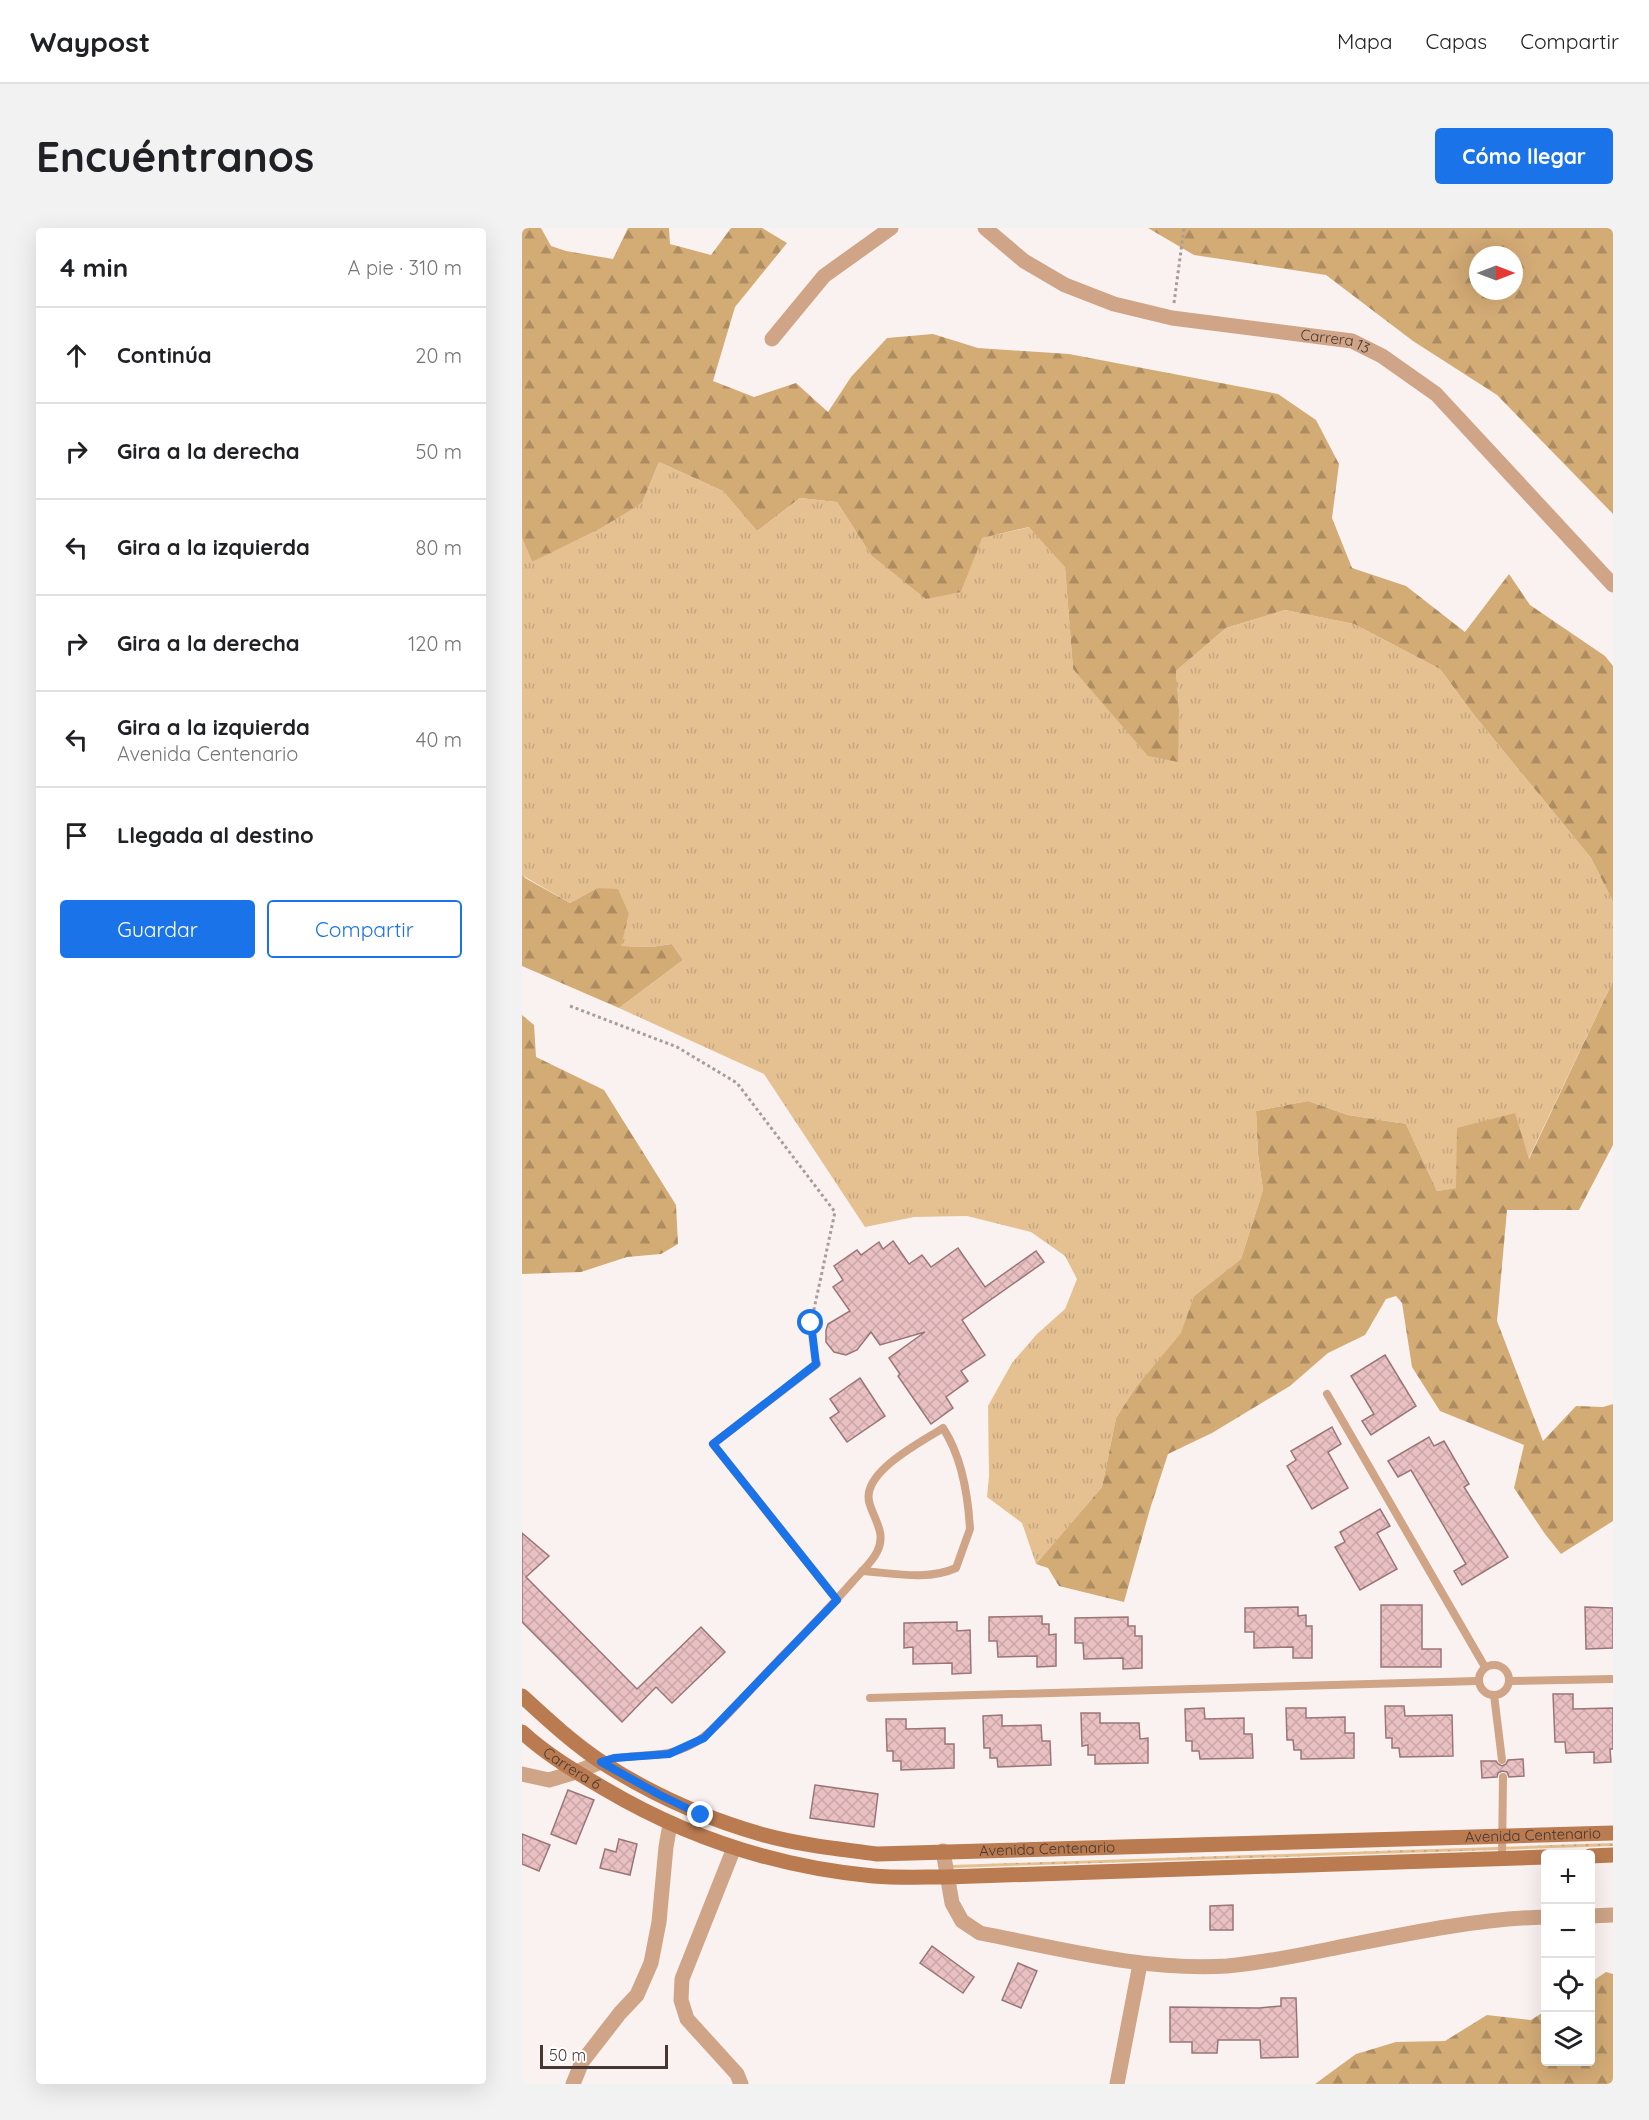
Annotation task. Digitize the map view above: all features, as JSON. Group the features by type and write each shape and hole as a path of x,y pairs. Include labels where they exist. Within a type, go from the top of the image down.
{"main road":[{"name":"Avenida Centenario","path":"522,1696 601,1762 701,1815 765,1835 877,1854 1613,1833"},
{"name":"Carrera 6","path":"522,1732 538,1748 576,1772 670,1824 759,1857 821,1870 875,1876 946,1877 1541,1857"},
{"path":"1595,1856 1613,1855"}],"street":[{"path":"772,339 824,276 891,228"},
{"name":"Carrera 13","path":"985,228 1024,261 1065,285 1114,304 1172,318 1352,341 1382,356 1436,394 1613,585"},
{"path":"522,1742 538,1748"},
{"path":"522,1774 545,1780 576,1772 601,1762"},
{"path":"573,2084 582,2062 637,1995 651,1963 659,1922 670,1824"},
{"path":"734,1848 682,1979 681,2000 687,2019 736,2074 741,2084"},
{"path":"943,1851 952,1903 962,1921 980,1933 1140,1964 1198,1966 1267,1961 1442,1928 1541,1917"},
{"path":"1595,1916 1613,1915"},
{"path":"1117,2084 1140,1964"}],"lane":[{"path":"816,1364 713,1444 837,1600"},
{"path":"1327,1394 1485,1667"},
{"path":"601,1762 614,1758 669,1754 704,1738 837,1600 862,1571 876,1556 882,1543 881,1529 868,1503 870,1489 889,1463 943,1428 955,1446 970,1529 956,1568 943,1574 932,1575 862,1571"},
{"path":"1494,1664 1502,1666 1508,1674 1509,1681 1506,1690 1494,1695 1484,1692 1478,1681 1485,1667 1494,1664"},
{"path":"1509,1681 1613,1680"},
{"path":"870,1698 1478,1681"},
{"path":"1494,1695 1502,1760"},
{"path":"1502,1859 1503,1777"}],"path":[{"path":"1172,318 1185,228"},
{"path":"570,1006 677,1047 736,1083 835,1212 811,1323 816,1364"}],"green space":[{"path":"522,228 541,228 551,246 566,251 613,259 628,228 669,228 670,244 711,255 731,228 762,228 787,243 735,307 713,381 754,397 796,383 828,412 851,377 887,338 933,334 978,348 1069,354 1278,394 1316,420 1339,464 1332,518 1352,568 1406,586 1465,632 1509,574 1530,605 1605,656 1613,666 1613,902 1591,858 1474,715 1440,669 1354,624 1285,610 1226,628 1176,671 1179,709 1178,762 1148,756 1073,669 1065,567 1029,527 982,538 961,592 926,599 871,555 837,502 800,498 757,531 723,491 659,462 642,503 601,528 532,562 522,538"},
{"path":"1148,228 1613,228 1613,514 1497,395 1413,341 1326,275 1194,255"},
{"path":"659,462 723,491 757,531 800,498 837,502 871,555 961,592 981,538 1030,527 1065,566 1073,669 1179,709 1176,671 1226,628 1285,610 1354,624 1440,669 1474,715 1591,858 1613,902 1613,981 1528,1160 1457,1188 1437,1191 1406,1124 1348,1115 1308,1101 1256,1111 1258,1154 1263,1190 1241,1259 1194,1296 1182,1333 1136,1387 1116,1418 1102,1487 1036,1564 1022,1523 987,1497 988,1406 1012,1363 1037,1334 1065,1309 1077,1279 1065,1256 1031,1232 967,1216 914,1217 865,1227 764,1074 619,1008 683,960 672,944 651,947 620,946 629,914 597,888 570,903 522,874 522,538 532,562 642,503"},
{"path":"522,874 525,878 570,903 597,888 618,889 629,914 621,946 651,947 672,944 683,960 619,1008 522,966"},
{"path":"1613,981 1613,1145 1579,1210 1507,1210 1497,1321 1543,1441 1576,1406 1603,1407 1613,1404 1613,1521 1561,1554 1514,1488 1524,1445 1440,1411 1412,1367 1402,1303 1396,1296 1386,1299 1365,1335 1328,1353 1290,1386 1212,1433 1168,1454 1124,1602 1059,1586 1048,1568 1036,1564 1102,1487 1116,1418 1136,1387 1181,1333 1194,1296 1241,1259 1263,1190 1258,1154 1256,1111 1308,1101 1348,1115 1406,1124 1437,1191 1456,1188 1457,1128 1515,1113 1529,1159"},
{"path":"522,1015 534,1025 536,1057 604,1090 676,1205 678,1244 661,1254 627,1257 581,1272 522,1274"},
{"path":"1613,1843 1613,1846 952,1868 953,1865"},
{"path":"1606,1972 1613,1974 1613,2084 1315,2084 1356,2054 1396,2042 1445,2041 1487,2015 1531,2020 1541,2014 1541,2066 1595,2066 1595,1979"}],"building":[{"path":"893,1241 909,1264 922,1255 931,1267 958,1248 985,1287 1036,1251 1044,1262 962,1320 985,1355 961,1371 968,1381 946,1397 953,1408 931,1424 898,1376 900,1374 889,1358 925,1332 880,1345 871,1332 857,1350 846,1355 834,1352 826,1342 828,1324 850,1311 833,1287 843,1280 834,1266 857,1250 861,1255 879,1242 883,1249"},
{"path":"1385,1355 1416,1406 1371,1435 1362,1421 1374,1414 1351,1376"},
{"path":"860,1378 885,1416 847,1442 830,1418 839,1412 830,1399"},
{"path":"1332,1427 1341,1444 1328,1452 1348,1488 1312,1509 1287,1466 1296,1460 1291,1451"},
{"path":"1429,1437 1434,1446 1444,1441 1469,1484 1464,1487 1508,1557 1462,1585 1454,1571 1466,1564 1411,1470 1398,1477 1388,1461"},
{"path":"1380,1509 1390,1526 1377,1533 1397,1569 1360,1590 1335,1547 1345,1542 1340,1532"},
{"path":"522,1533 549,1556 526,1577 637,1689 701,1627 725,1652 672,1703 656,1687 622,1722 522,1622"},
{"path":"1381,1605 1422,1605 1422,1649 1441,1649 1441,1667 1381,1667"},
{"path":"1298,1607 1298,1616 1306,1615 1306,1626 1312,1626 1312,1658 1293,1658 1293,1647 1254,1648 1254,1632 1245,1632 1245,1608"},
{"path":"1585,1607 1613,1608 1613,1648 1586,1649"},
{"path":"1042,1616 1042,1624 1049,1624 1049,1635 1056,1634 1056,1666 1037,1667 1037,1656 998,1657 997,1641 989,1641 989,1617"},
{"path":"1128,1617 1128,1626 1135,1626 1135,1636 1142,1636 1142,1668 1123,1669 1123,1658 1084,1659 1083,1643 1075,1643 1075,1618"},
{"path":"957,1622 957,1631 970,1630 971,1673 952,1674 952,1663 913,1664 913,1647 904,1648 904,1623"},
{"path":"1553,1694 1573,1694 1573,1709 1613,1708 1611,1762 1594,1763 1594,1752 1566,1753 1565,1742 1555,1742"},
{"path":"1385,1706 1404,1706 1405,1716 1452,1715 1453,1756 1400,1757 1399,1748 1392,1748 1392,1738 1386,1738"},
{"path":"1204,1708 1205,1719 1244,1718 1244,1734 1252,1734 1253,1758 1200,1759 1199,1751 1192,1751 1192,1741 1186,1741 1185,1709"},
{"path":"1286,1708 1306,1708 1306,1718 1345,1717 1345,1733 1354,1733 1354,1758 1301,1759 1301,1750 1294,1750 1293,1740 1287,1740"},
{"path":"1081,1713 1100,1713 1100,1723 1139,1723 1140,1739 1148,1738 1148,1763 1095,1764 1095,1755 1088,1755 1088,1745 1082,1746"},
{"path":"1002,1715 1002,1726 1041,1725 1042,1741 1050,1741 1051,1765 998,1767 997,1758 990,1758 990,1748 984,1748 983,1716"},
{"path":"886,1719 906,1719 906,1729 945,1728 945,1744 954,1744 954,1768 901,1770 901,1761 893,1761 893,1751 887,1751"},
{"path":"1523,1759 1524,1776 1509,1777 1507,1772 1502,1771 1497,1777 1482,1778 1481,1761 1496,1761 1502,1766 1508,1760"},
{"path":"815,1785 878,1794 874,1827 810,1818"},
{"path":"568,1790 594,1800 576,1844 551,1834"},
{"path":"522,1834 550,1845 539,1871 522,1864"},
{"path":"619,1839 637,1844 630,1875 600,1868 605,1849 616,1852"},
{"path":"1233,1905 1233,1930 1210,1930 1210,1906"},
{"path":"932,1946 974,1977 963,1993 920,1963"},
{"path":"1018,1963 1037,1971 1021,2008 1002,2000"},
{"path":"1281,1998 1296,1998 1298,2057 1261,2058 1260,2040 1218,2040 1217,2053 1192,2053 1192,2042 1170,2042 1170,2007 1259,2008 1281,2006"}],"route":[{"path":"701,1815 633,1781 601,1762 614,1758 669,1754 704,1738 837,1600 713,1444 816,1364 811,1323"}]}
